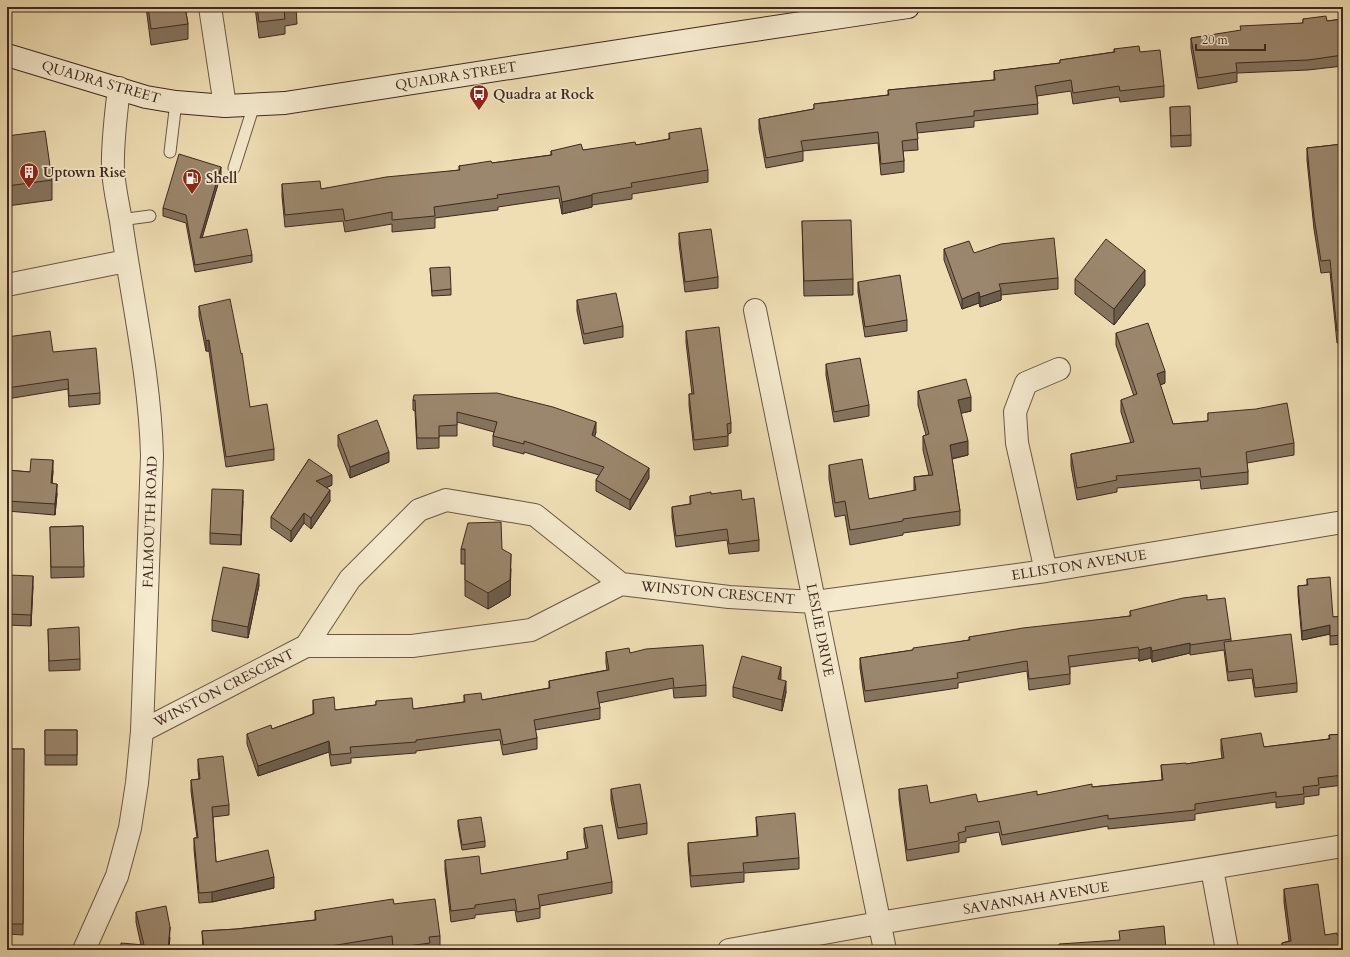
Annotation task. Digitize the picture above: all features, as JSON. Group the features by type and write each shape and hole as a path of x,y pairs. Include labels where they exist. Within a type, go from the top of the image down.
{"street":[{"path":"210,7 225,106"},
{"name":"QUADRA STREET","path":"7,55 146,97 176,102 225,106 254,105 285,103 908,7"},
{"name":"FALMOUTH ROAD","path":"84,950 117,876 130,828 137,783 142,731 152,423 113,170 114,133 119,88"},
{"path":"7,285 126,261"},
{"name":"LESLIE DRIVE","path":"755,310 885,950"},
{"path":"1046,571 1017,443 1016,412 1026,383 1059,369"},
{"name":"WINSTON CRESCENT","path":"306,646 350,579 419,510 446,500 535,515 621,584 729,597 815,602"},
{"name":"ELLISTON AVENUE","path":"815,602 1046,571 1343,522"},
{"name":"WINSTON CRESCENT","path":"142,731 306,646 412,646 531,630 621,584"},
{"name":"SAVANNAH AVENUE","path":"729,950 879,923 1212,869 1343,846"},
{"path":"1212,869 1227,950"}],"lane":[{"path":"170,152 176,102"},
{"path":"234,168 254,105"},
{"path":"120,220 150,216"}],"building":[{"path":"148,7 185,7 188,24 151,29"},
{"path":"257,7 296,7 297,9 284,10 285,19 259,22"},
{"path":"1326,16 1327,21 1343,19 1343,55 1308,60 1236,63 1237,72 1198,78 1191,38 1241,30 1240,26 1303,23 1303,19"},
{"path":"1139,46 1140,52 1160,50 1164,86 1120,91 1119,86 1073,93 1071,80 1035,86 1038,104 974,111 974,116 916,123 918,139 902,141 904,161 881,164 878,132 801,141 803,151 766,158 759,119 814,109 814,104 889,95 888,90 995,80 994,71 1060,63 1060,60 1115,52 1114,49"},
{"path":"1190,106 1191,135 1171,136 1170,107"},
{"path":"701,128 708,170 631,183 632,187 592,194 562,202 559,186 497,195 498,198 434,207 435,216 392,220 392,212 345,221 343,209 285,215 282,184 320,181 321,189 386,177 460,170 459,166 491,161 492,163 552,155 551,151 581,144 583,150 635,142 636,145 670,139 669,133"},
{"path":"45,131 52,180 7,186 7,136"},
{"path":"1343,144 1343,330 1337,331 1330,260 1321,261 1314,217 1307,148"},
{"path":"179,154 221,167 200,238 247,229 252,255 195,265 186,215 163,208"},
{"path":"851,220 853,279 804,281 802,221"},
{"path":"711,229 718,277 685,282 679,233"},
{"path":"1054,238 1058,278 999,284 1001,290 980,297 979,292 962,299 944,249 969,241 974,253 1001,244"},
{"path":"1106,239 1145,270 1114,309 1075,279"},
{"path":"450,267 451,289 432,291 430,268"},
{"path":"900,275 907,320 865,327 858,282"},
{"path":"616,293 623,326 584,334 577,300"},
{"path":"230,299 241,354 242,353 250,407 267,404 274,449 226,457 209,340 206,341 199,306"},
{"path":"1148,323 1165,371 1157,374 1173,424 1208,421 1208,413 1256,409 1287,403 1294,443 1246,452 1248,472 1201,477 1200,468 1116,476 1117,480 1077,488 1071,454 1134,442 1121,400 1137,394 1116,333"},
{"path":"719,327 731,423 727,424 728,436 694,440 689,394 694,394 686,331"},
{"path":"50,331 53,352 96,348 100,393 69,396 68,379 7,388 7,337"},
{"path":"860,358 869,405 834,412 826,364"},
{"path":"1343,375 1343,401 1340,376"},
{"path":"966,379 971,397 958,400 968,441 950,445 960,511 903,519 903,521 850,530 845,501 835,503 829,465 862,459 869,499 916,490 914,477 933,475 923,436 929,434 918,391"},
{"path":"497,393 553,407 596,422 592,435 649,468 630,500 596,480 604,467 524,441 524,444 493,436 497,422 457,412 457,425 439,426 439,438 417,438 415,400 413,400 414,395"},
{"path":"377,420 389,452 350,467 338,435"},
{"path":"31,459 53,460 51,483 57,484 55,504 7,501 7,470 30,472"},
{"path":"309,459 332,475 316,481 330,490 311,518 304,513 291,531 271,517"},
{"path":"212,489 243,490 241,535 210,533"},
{"path":"741,490 742,500 754,498 759,540 729,544 727,529 676,536 672,507 691,504 690,496 711,492 711,494"},
{"path":"501,522 502,549 511,554 510,580 488,593 465,580 465,549 461,549 468,523"},
{"path":"83,526 84,567 51,567 50,527"},
{"path":"223,567 259,574 248,627 212,620"},
{"path":"8,575 33,576 31,615 7,614"},
{"path":"1330,577 1333,617 1343,616 1343,635 1330,636 1330,625 1302,631 1298,586 1308,585 1307,579"},
{"path":"1207,595 1207,600 1225,598 1231,639 1190,645 1190,643 1152,651 1151,647 1139,650 1138,647 1068,656 1070,674 1029,679 1027,661 957,673 958,678 865,691 860,658 913,650 913,648 970,640 969,637 1023,628 1131,616 1130,611 1183,598"},
{"path":"79,627 80,659 49,661 48,629"},
{"path":"1291,634 1297,683 1255,688 1252,669 1228,672 1224,642"},
{"path":"703,645 706,685 674,688 673,678 597,692 600,708 534,720 537,738 503,745 500,729 416,740 416,742 350,747 351,753 331,755 329,741 258,766 247,734 271,725 272,729 314,714 313,700 334,697 335,710 376,705 376,701 412,698 413,709 465,702 464,695 481,693 482,700 550,688 549,681 609,670 606,652 629,648 630,653 646,649"},
{"path":"742,656 781,667 778,679 786,681 782,700 733,687"},
{"path":"45,730 77,730 77,755 45,755"},
{"path":"1261,733 1264,747 1330,739 1329,735 1343,734 1343,775 1318,778 1319,785 1303,787 1304,794 1276,797 1276,792 1195,804 1195,810 1108,819 1108,815 1002,835 999,821 965,827 966,831 958,833 959,841 907,850 899,789 927,785 930,803 976,794 978,802 1037,791 1037,795 1092,784 1092,787 1163,780 1161,765 1186,764 1224,758 1221,739"},
{"path":"7,749 24,749 23,924 8,924 7,936"},
{"path":"223,756 229,805 212,807 216,862 268,850 274,877 212,892 199,893 194,838 198,838 191,780 200,779 198,759"},
{"path":"640,784 647,823 618,828 611,789"},
{"path":"795,813 799,858 743,863 744,872 691,876 688,843 758,836 756,817"},
{"path":"481,817 485,841 462,845 458,820"},
{"path":"602,825 612,882 538,895 540,908 517,912 515,899 475,905 475,908 451,911 445,860 479,856 481,874 568,859 567,852 588,848 584,828"},
{"path":"1318,884 1325,935 1337,933 1337,935 1343,934 1343,950 1283,950 1282,943 1291,941 1284,889"},
{"path":"393,899 394,904 435,899 440,936 429,937 430,943 393,948 392,936 306,950 204,950 202,931 237,929 316,920 315,911"},
{"path":"166,906 170,927 168,950 121,950 121,943 144,945 136,912"},
{"path":"1164,926 1166,950 1045,950 1059,949 1059,944 1120,940 1119,931"},
{"path":"963,947 963,950 942,950"}],"place":[{"name":"Quadra at Rock","path":"479,111"},
{"name":"Uptown Rise","path":"29,189"},
{"name":"Shell","path":"192,195"}]}
